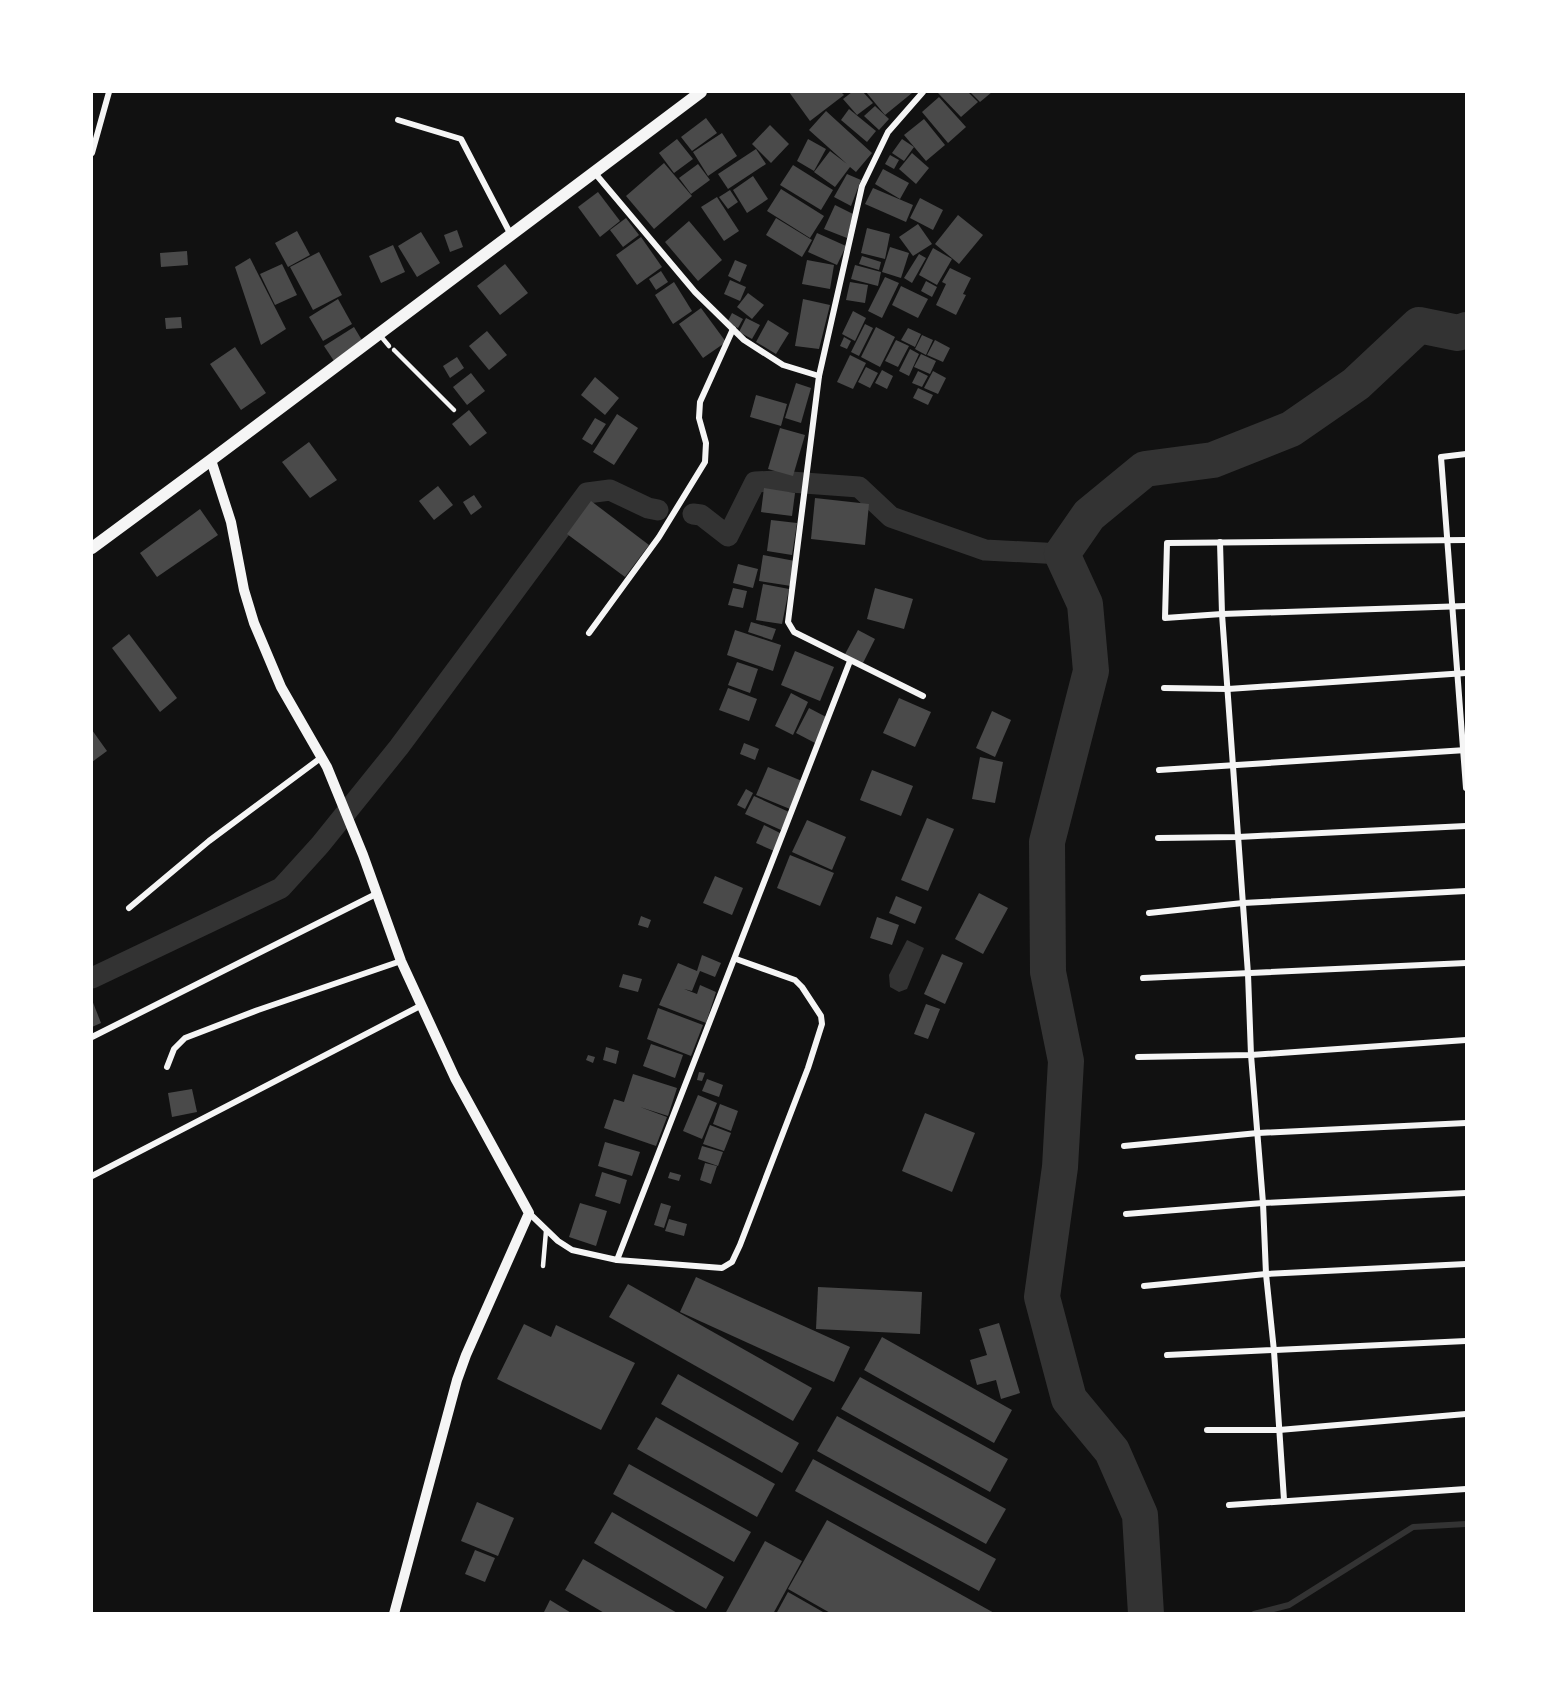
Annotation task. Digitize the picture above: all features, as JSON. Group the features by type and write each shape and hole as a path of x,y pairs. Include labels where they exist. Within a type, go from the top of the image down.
{"main road":[{"path":"92,548 700,92"}],"street":[{"path":"92,153 110,92"},
{"path":"923,92 888,132 862,186 819,376 788,622 794,632 923,696"},
{"path":"398,120 461,139 510,233"},
{"path":"594,171 695,292 744,340 783,365 819,376"},
{"path":"589,633 659,537 705,462 706,443 699,418 700,402 733,329"},
{"path":"1467,454 1442,457 1467,788"},
{"path":"211,460 231,522 244,590 254,623 281,687 324,762 363,855 401,961 455,1078 529,1213 546,1231 572,1250 617,1260 722,1268 732,1262 808,1068 822,1024 821,1017 795,980 736,958"},
{"path":"1467,540 1167,543 1165,618 1467,606"},
{"path":"1220,542 1222,614 1248,974 1251,1055 1284,1500"},
{"path":"617,1260 850,661"},
{"path":"1164,688 1228,689 1467,673"},
{"path":"1159,770 1465,750"},
{"path":"129,908 209,841 324,762"},
{"path":"1158,838 1238,837 1467,826"},
{"path":"1149,913 1243,903 1467,891"},
{"path":"92,1037 376,894"},
{"path":"167,1067 174,1049 185,1038 258,1010 401,961"},
{"path":"1143,978 1467,963"},
{"path":"92,1176 422,1005"},
{"path":"1138,1057 1251,1055 1467,1040"},
{"path":"1124,1146 1258,1133 1467,1123"},
{"path":"1126,1214 1263,1203 1467,1193"},
{"path":"394,1614 457,1380 474,1336 529,1213"},
{"path":"1144,1286 1266,1274 1467,1264"},
{"path":"1167,1355 1467,1341"},
{"path":"1207,1430 1279,1430 1467,1414"},
{"path":"1229,1505 1467,1489"}],"lane":[{"path":"378,333 454,410"},
{"path":"543,1266 546,1231"}],"shaded area":[{"path":"907,940 924,948 907,989 899,992 890,987 889,975"}],"building":[{"path":"789,92 841,92 844,95 810,121"},
{"path":"852,92 863,92 873,103 857,115 843,99"},
{"path":"866,92 910,92 912,93 885,115"},
{"path":"939,92 968,92 978,102 961,117"},
{"path":"970,92 992,92 980,102"},
{"path":"939,97 966,127 948,143 922,112"},
{"path":"875,106 889,119 879,130 864,116"},
{"path":"849,109 876,131 867,142 841,120"},
{"path":"826,111 872,153 856,172 850,167 835,187 814,172 830,151 847,164 809,130"},
{"path":"706,118 717,133 692,151 681,137"},
{"path":"924,119 945,145 926,161 904,135"},
{"path":"770,125 789,144 771,163 752,144"},
{"path":"722,133 737,156 708,176 693,152"},
{"path":"677,139 693,159 674,173 659,153"},
{"path":"808,139 826,149 814,171 797,161"},
{"path":"902,139 914,147 904,161 892,153"},
{"path":"756,149 766,164 728,189 718,174"},
{"path":"912,153 929,168 916,184 899,169"},
{"path":"890,155 899,160 894,169 885,164"},
{"path":"664,163 692,196 654,229 626,196"},
{"path":"698,164 710,180 691,194 679,178"},
{"path":"793,165 833,190 821,210 780,185"},
{"path":"883,169 909,183 900,199 875,184"},
{"path":"847,174 861,180 851,206 834,197"},
{"path":"753,176 768,199 747,213 733,190"},
{"path":"873,188 913,205 906,222 865,204"},
{"path":"781,189 824,216 810,238 767,211"},
{"path":"730,190 738,202 728,209 719,197"},
{"path":"598,192 620,221 600,237 578,207"},
{"path":"717,197 739,231 724,241 701,207"},
{"path":"920,198 943,210 933,230 910,218"},
{"path":"835,205 853,214 847,238 824,229"},
{"path":"958,215 983,235 959,264 935,244"},
{"path":"626,218 639,235 623,247 610,230"},
{"path":"776,218 812,240 802,257 766,235"},
{"path":"689,221 722,260 698,281 665,242"},
{"path":"918,224 932,244 913,256 899,237"},
{"path":"867,228 890,234 885,259 861,253"},
{"path":"457,230 463,247 450,252 444,235"},
{"path":"297,231 310,255 288,267 275,243"},
{"path":"421,232 440,263 417,277 398,246"},
{"path":"817,233 846,246 837,265 808,252"},
{"path":"641,237 662,267 637,285 616,255"},
{"path":"393,245 405,272 381,283 369,256"},
{"path":"890,247 909,253 901,278 882,272"},
{"path":"933,248 952,259 937,285 919,275"},
{"path":"187,251 188,265 161,267 160,253"},
{"path":"319,252 342,295 313,310 290,267"},
{"path":"919,254 926,258 912,283 904,278"},
{"path":"862,256 881,262 879,270 859,264"},
{"path":"250,258 286,329 261,345 235,267"},
{"path":"735,260 747,265 740,282 728,276"},
{"path":"807,260 834,265 830,289 802,284"},
{"path":"282,264 297,295 275,305 260,274"},
{"path":"505,264 528,293 500,315 477,286"},
{"path":"855,265 881,272 878,286 851,279"},
{"path":"950,268 971,278 956,315 936,305 946,284 942,282"},
{"path":"661,271 668,282 656,290 649,279"},
{"path":"885,277 899,283 882,318 868,311"},
{"path":"730,280 746,287 740,301 724,294"},
{"path":"926,281 937,287 932,297 921,291"},
{"path":"674,282 692,311 673,324 655,295"},
{"path":"850,282 868,285 865,303 846,300"},
{"path":"901,286 928,299 918,318 892,305"},
{"path":"748,293 764,305 752,319 737,307"},
{"path":"338,299 352,324 323,341 309,317"},
{"path":"803,299 830,305 819,349 795,346"},
{"path":"701,308 726,342 703,358 679,324"},
{"path":"853,311 866,318 855,341 842,334"},
{"path":"732,313 743,319 738,328 727,323"},
{"path":"181,317 182,328 166,329 165,318"},
{"path":"746,318 760,325 752,339 739,332"},
{"path":"768,320 789,333 776,354 756,342"},
{"path":"865,324 873,328 859,356 851,352"},
{"path":"354,327 363,342 334,361 324,346"},
{"path":"876,327 895,337 880,367 861,357"},
{"path":"908,328 921,334 915,347 901,340"},
{"path":"487,331 507,355 489,370 469,346"},
{"path":"922,335 933,340 926,355 915,349"},
{"path":"844,337 851,341 847,349 840,346"},
{"path":"896,340 909,346 898,367 885,361"},
{"path":"935,340 950,348 943,362 927,355"},
{"path":"235,347 266,393 241,410 210,364"},
{"path":"910,349 919,354 909,376 899,371"},
{"path":"921,354 936,361 930,374 914,367"},
{"path":"850,355 866,363 853,389 837,382"},
{"path":"457,357 464,368 450,378 443,366"},
{"path":"866,367 878,373 870,388 858,382"},
{"path":"882,370 893,376 887,389 875,383"},
{"path":"918,371 928,376 922,387 912,383"},
{"path":"933,371 946,378 938,394 924,388"},
{"path":"471,373 485,391 467,405 453,387"},
{"path":"595,377 619,398 605,415 581,395"},
{"path":"796,383 811,388 801,423 785,418"},
{"path":"918,388 933,395 928,405 913,398"},
{"path":"756,395 787,404 781,426 750,417"},
{"path":"469,410 487,433 470,446 452,424"},
{"path":"617,414 638,428 614,465 593,452"},
{"path":"595,418 606,424 592,445 582,439"},
{"path":"780,428 805,435 793,476 768,469"},
{"path":"309,442 337,480 310,498 282,462"},
{"path":"438,486 453,505 434,520 419,501"},
{"path":"764,488 795,493 792,516 761,512"},
{"path":"474,495 482,507 471,515 463,502"},
{"path":"815,498 869,504 865,545 811,539"},
{"path":"591,501 649,545 625,577 567,534"},
{"path":"200,509 218,535 157,577 140,553"},
{"path":"771,520 797,523 792,555 767,551"},
{"path":"763,555 795,561 791,586 759,581"},
{"path":"738,564 758,569 753,588 733,583"},
{"path":"763,584 789,589 782,624 756,620"},
{"path":"733,588 747,591 743,608 728,605"},
{"path":"875,588 913,599 904,629 867,619"},
{"path":"751,622 776,629 772,640 748,632"},
{"path":"735,630 781,645 773,671 727,655"},
{"path":"858,630 875,639 862,665 844,656"},
{"path":"129,634 177,698 160,712 112,648"},
{"path":"795,651 834,667 820,701 781,685"},
{"path":"737,662 758,669 750,693 728,685"},
{"path":"728,688 757,699 749,721 719,710"},
{"path":"791,693 808,702 793,735 775,726"},
{"path":"899,698 931,712 915,747 883,733"},
{"path":"809,708 828,718 815,743 796,733"},
{"path":"992,711 1011,720 995,757 976,748"},
{"path":"92,730 107,751 92,762"},
{"path":"744,743 759,749 755,760 740,754"},
{"path":"980,757 1003,762 995,803 972,799"},
{"path":"768,767 802,781 790,809 756,795"},
{"path":"872,770 913,786 901,816 860,800"},
{"path":"746,789 753,793 745,809 737,805"},
{"path":"754,796 789,812 781,830 745,814"},
{"path":"927,818 954,829 928,891 901,880"},
{"path":"807,820 846,837 832,870 792,852"},
{"path":"764,825 782,834 774,851 756,843"},
{"path":"790,855 834,873 820,906 777,888"},
{"path":"715,876 743,888 732,915 703,903"},
{"path":"979,893 1008,908 983,954 955,939"},
{"path":"896,896 922,907 915,924 889,913"},
{"path":"641,916 651,920 648,928 638,925"},
{"path":"877,917 899,925 892,945 870,938"},
{"path":"942,954 963,963 945,1004 924,994"},
{"path":"702,955 721,963 715,977 700,971 692,991 684,989 697,994 700,985 716,992 706,1023 659,1005 678,963 697,971"},
{"path":"623,974 642,979 638,992 619,987"},
{"path":"92,1000 101,1023 92,1027"},
{"path":"926,1004 940,1009 928,1039 914,1034"},
{"path":"658,1008 703,1025 691,1056 647,1039"},
{"path":"651,1044 683,1055 675,1078 643,1066"},
{"path":"606,1047 619,1051 616,1064 603,1060"},
{"path":"588,1055 595,1057 593,1063 586,1060"},
{"path":"699,1072 705,1073 702,1081 697,1080"},
{"path":"633,1074 677,1088 668,1116 640,1107 667,1117 656,1146 604,1128 614,1099 624,1102"},
{"path":"707,1079 723,1085 719,1097 702,1091"},
{"path":"192,1089 197,1112 172,1117 168,1093"},
{"path":"698,1095 717,1103 702,1139 683,1131"},
{"path":"720,1104 738,1111 731,1131 713,1124"},
{"path":"925,1113 975,1133 952,1192 902,1171"},
{"path":"710,1125 731,1133 724,1151 703,1144"},
{"path":"605,1142 640,1152 632,1176 598,1166"},
{"path":"702,1146 723,1152 718,1166 698,1159"},
{"path":"705,1163 717,1166 711,1184 700,1180"},
{"path":"602,1172 627,1180 620,1204 595,1196"},
{"path":"670,1172 681,1175 679,1181 668,1178"},
{"path":"580,1203 607,1211 596,1246 569,1237"},
{"path":"661,1203 671,1206 664,1228 654,1225"},
{"path":"669,1219 687,1224 684,1236 665,1231"},
{"path":"696,1277 850,1347 834,1382 680,1312"},
{"path":"628,1284 812,1388 793,1421 609,1317"},
{"path":"818,1287 922,1292 920,1334 816,1329"},
{"path":"999,1323 1020,1393 1001,1399 996,1380 977,1385 970,1360 987,1355 979,1329"},
{"path":"524,1324 551,1337 556,1325 635,1363 601,1430 497,1379"},
{"path":"882,1337 1012,1410 994,1443 864,1370"},
{"path":"678,1374 799,1443 782,1473 661,1404"},
{"path":"860,1377 1008,1459 990,1492 841,1409"},
{"path":"837,1416 1006,1509 986,1544 817,1451"},
{"path":"656,1417 775,1484 757,1517 637,1449"},
{"path":"813,1459 996,1559 979,1591 795,1491"},
{"path":"629,1464 751,1532 734,1562 613,1494"},
{"path":"477,1502 514,1518 498,1556 461,1541"},
{"path":"612,1512 724,1577 706,1609 594,1543"},
{"path":"827,1520 996,1614 832,1614 788,1589"},
{"path":"765,1541 802,1561 773,1614 725,1614"},
{"path":"475,1550 495,1558 485,1582 465,1574"},
{"path":"583,1559 679,1614 606,1614 565,1590"},
{"path":"788,1592 823,1612 822,1614 776,1614"},
{"path":"550,1600 573,1614 543,1614"}],"waterway":[{"path":"1146,1614 1140,1515 1112,1451 1069,1399 1042,1297 1060,1167 1066,1061 1048,972 1047,842 1091,671 1085,604 1062,554 1089,515 1145,469 1213,460 1291,429 1356,384 1419,325 1458,333 1466,330"},
{"path":"693,514 701,515 728,536 755,482 777,481 859,487 891,517 985,550 1062,554"},
{"path":"92,978 281,888 320,845 399,747 587,493 610,490 648,508 658,510"},
{"path":"1254,1614 1289,1605 1413,1527 1466,1524"}]}
